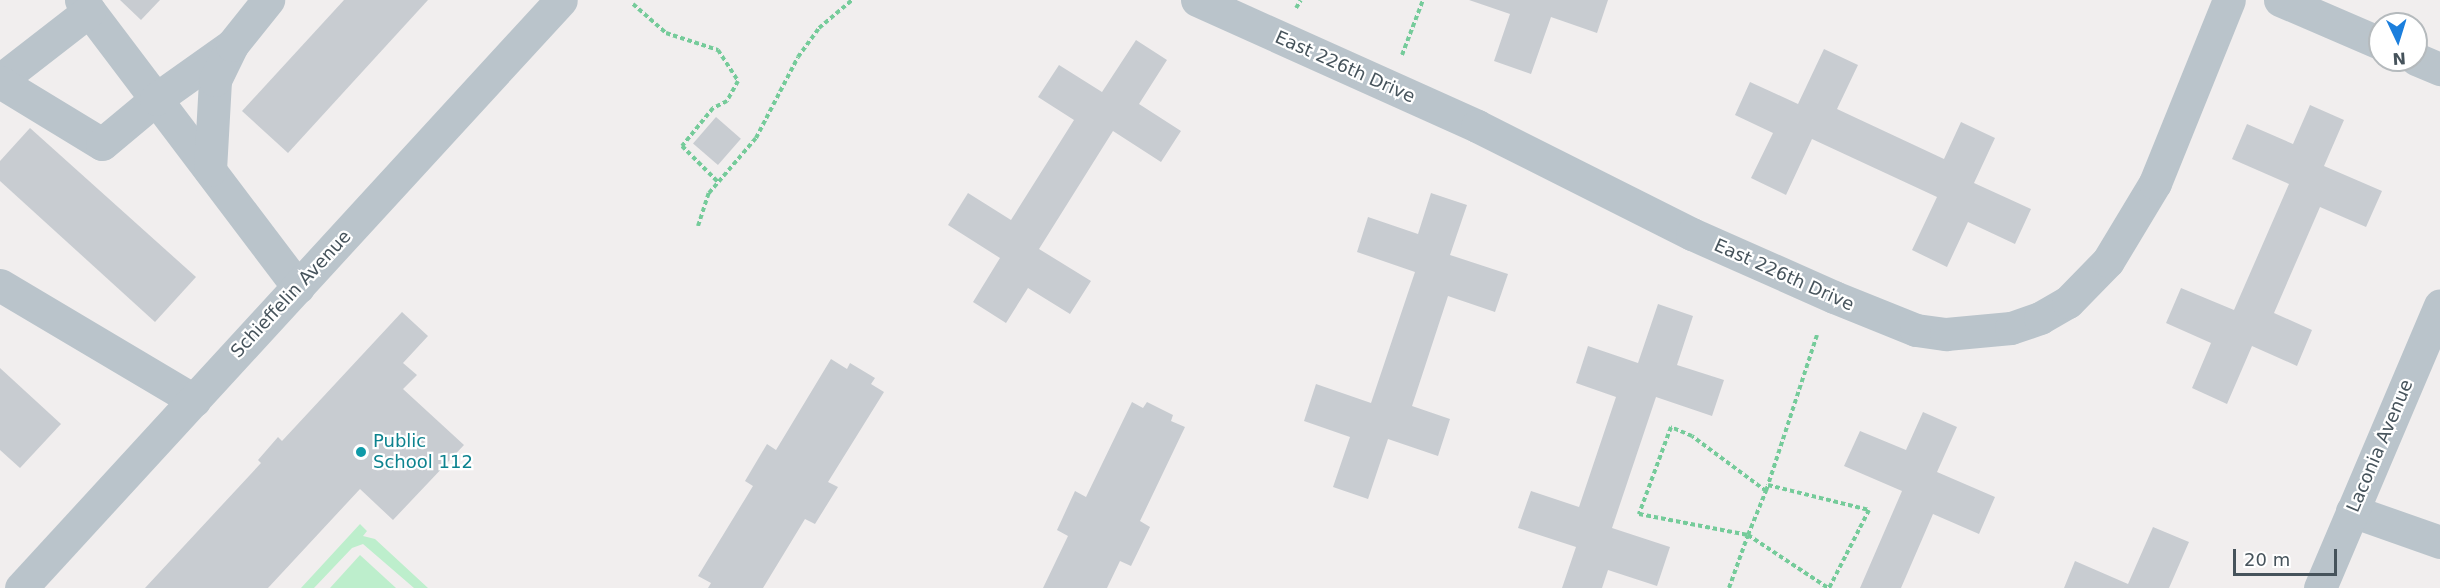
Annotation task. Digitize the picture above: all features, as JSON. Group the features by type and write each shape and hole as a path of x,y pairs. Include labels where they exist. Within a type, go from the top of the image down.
{"street":[{"path":"210,170 215,80 232,45 268,0"},
{"name":"Schieffelin Avenue","path":"21,588 561,0"},
{"name":"East 226th Drive","path":"1197,0 1390,87 1692,234 1877,316 1916,330 1979,333 2040,318 2068,302 2108,261 2155,183 2229,0"},
{"path":"2280,0 2368,38"},
{"path":"232,45 156,99 102,144 0,81 85,5 156,99 210,170 298,287"},
{"path":"0,285 194,400"},
{"name":"Laconia Avenue","path":"2320,588 2440,305"},
{"path":"2352,512 2440,542"}],"path":[{"path":"698,226 709,193 756,138 798,57 819,28 852,0"},
{"path":"1390,87 1423,0"},
{"path":"633,4 666,33 718,50 738,81 727,101 713,108 682,146 718,183"},
{"path":"1729,588 1766,491 1817,335"},
{"path":"1766,491 1692,436 1671,427 1639,514 1722,526 1748,535 1828,588 1869,510 1768,485"}],"green space":[{"path":"360,524 367,531 363,536 375,539 428,588 414,588 363,544 352,548 314,588 301,588"},
{"path":"360,555 396,588 330,588"}],"building":[{"path":"120,0 160,0 141,20"},
{"path":"344,0 428,0 288,153 242,111"},
{"path":"1469,0 1608,0 1597,33 1551,17 1531,74 1494,61 1510,14"},
{"path":"1136,40 1167,60 1139,104 1181,131 1161,162 1113,131 1039,249 1091,281 1070,314 1028,288 1006,323 973,302 1000,258 948,225 968,193 1011,220 1074,120 1038,97 1059,65 1102,92"},
{"path":"1824,49 1858,65 1837,109 1944,159 1961,122 1995,138 1974,183 2031,209 2015,244 1968,222 1947,267 1912,250 1937,197 1812,139 1786,195 1751,178 1773,133 1735,115 1750,82 1798,104"},
{"path":"2310,105 2344,120 2324,166 2382,191 2366,227 2320,207 2274,313 2312,330 2297,366 2252,346 2227,404 2192,388 2211,343 2166,323 2181,288 2234,310 2289,184 2232,159 2247,124 2293,144"},
{"path":"716,117 741,139 718,165 693,143"},
{"path":"30,128 196,277 155,322 0,181 0,161"},
{"path":"1431,193 1467,205 1450,255 1508,274 1495,312 1448,296 1412,406 1450,419 1438,456 1388,439 1368,499 1333,487 1350,437 1304,421 1316,384 1371,403 1415,272 1357,252 1368,217 1418,234"},
{"path":"1658,304 1693,316 1677,365 1724,380 1712,416 1656,397 1612,528 1670,547 1657,586 1608,570 1602,588 1562,588 1576,547 1518,528 1531,491 1579,507 1616,397 1576,383 1588,346 1638,363"},
{"name":"Public School 112","path":"402,312 428,336 403,363 417,375 403,389 464,445 393,520 360,489 268,588 145,588 261,463 258,460 278,437 282,441"},
{"path":"831,359 847,369 850,363 875,378 871,384 884,392 828,482 838,487 815,524 805,519 763,588 708,588 711,583 698,576 753,486 745,481 767,444 776,450"},
{"path":"0,368 61,424 20,468 0,450"},
{"path":"1132,402 1143,408 1147,402 1173,415 1171,421 1185,427 1140,521 1150,527 1131,566 1120,561 1107,588 1043,588 1068,536 1057,530 1075,491 1086,497"},
{"path":"1923,412 1957,427 1937,472 1995,497 1979,534 1933,514 1901,588 1860,588 1902,491 1844,466 1860,431 1906,450"},
{"path":"2153,527 2189,542 2169,588 2064,588 2075,561 2128,584"}],"place":[{"name":"Public School 112","path":"361,452"}]}
